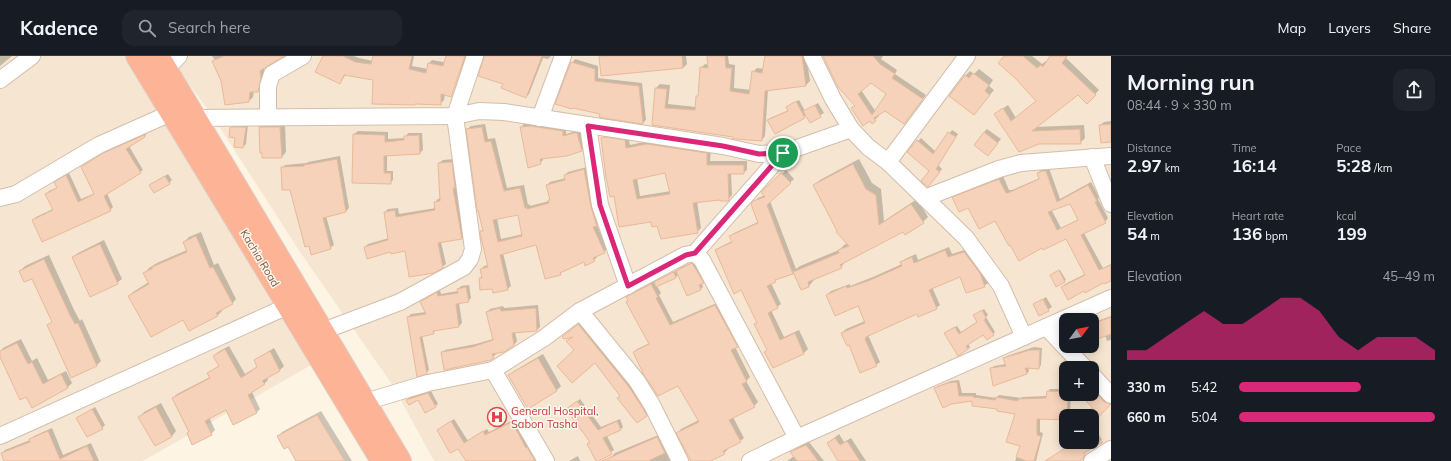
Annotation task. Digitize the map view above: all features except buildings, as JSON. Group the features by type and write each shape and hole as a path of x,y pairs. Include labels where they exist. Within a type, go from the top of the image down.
{"highway":[{"name":"Kachia Road","path":"137,56 382,461"},
{"name":"Kachia Road","path":"168,60 195,118 400,461"}],"street":[{"path":"0,80 32,56"},
{"path":"268,117 268,86 272,74 303,56"},
{"path":"323,331 400,302 464,267 470,259 473,249 455,116 475,56"},
{"path":"540,118 563,56"},
{"path":"812,56 833,100 851,129 868,147 888,162 966,238 1001,286 1024,337"},
{"path":"888,162 967,56"},
{"path":"195,118 455,116 479,112 504,112 723,146 759,154 783,153 851,129"},
{"path":"0,198 16,194 99,145 171,113"},
{"path":"588,126 600,205 628,286"},
{"path":"365,402 428,383 494,370 544,338 580,311 686,255 695,253 783,153"},
{"path":"925,198 999,169 1021,163 1111,156"},
{"path":"1092,157 1111,204"},
{"path":"695,253 702,260 797,438"},
{"path":"750,461 797,438 1111,298"},
{"path":"0,436 288,306"},
{"path":"580,311 637,381 652,405 680,461"},
{"path":"1046,327 1078,361"},
{"path":"494,370 546,461"},
{"path":"1099,382 1111,395"},
{"path":"1092,461 1111,450"}],"shaded area":[{"path":"0,56 149,56 341,348 143,461 0,461"},
{"path":"169,56 1111,56 1111,461 434,461 393,386 300,252 215,120"}],"place":[{"name":"General Hospital, Sabon Tasha","path":"497,417"}],"route":[{"path":"588,126 723,146 759,154 783,153 695,253 686,255 628,286 600,205 588,126"}]}
